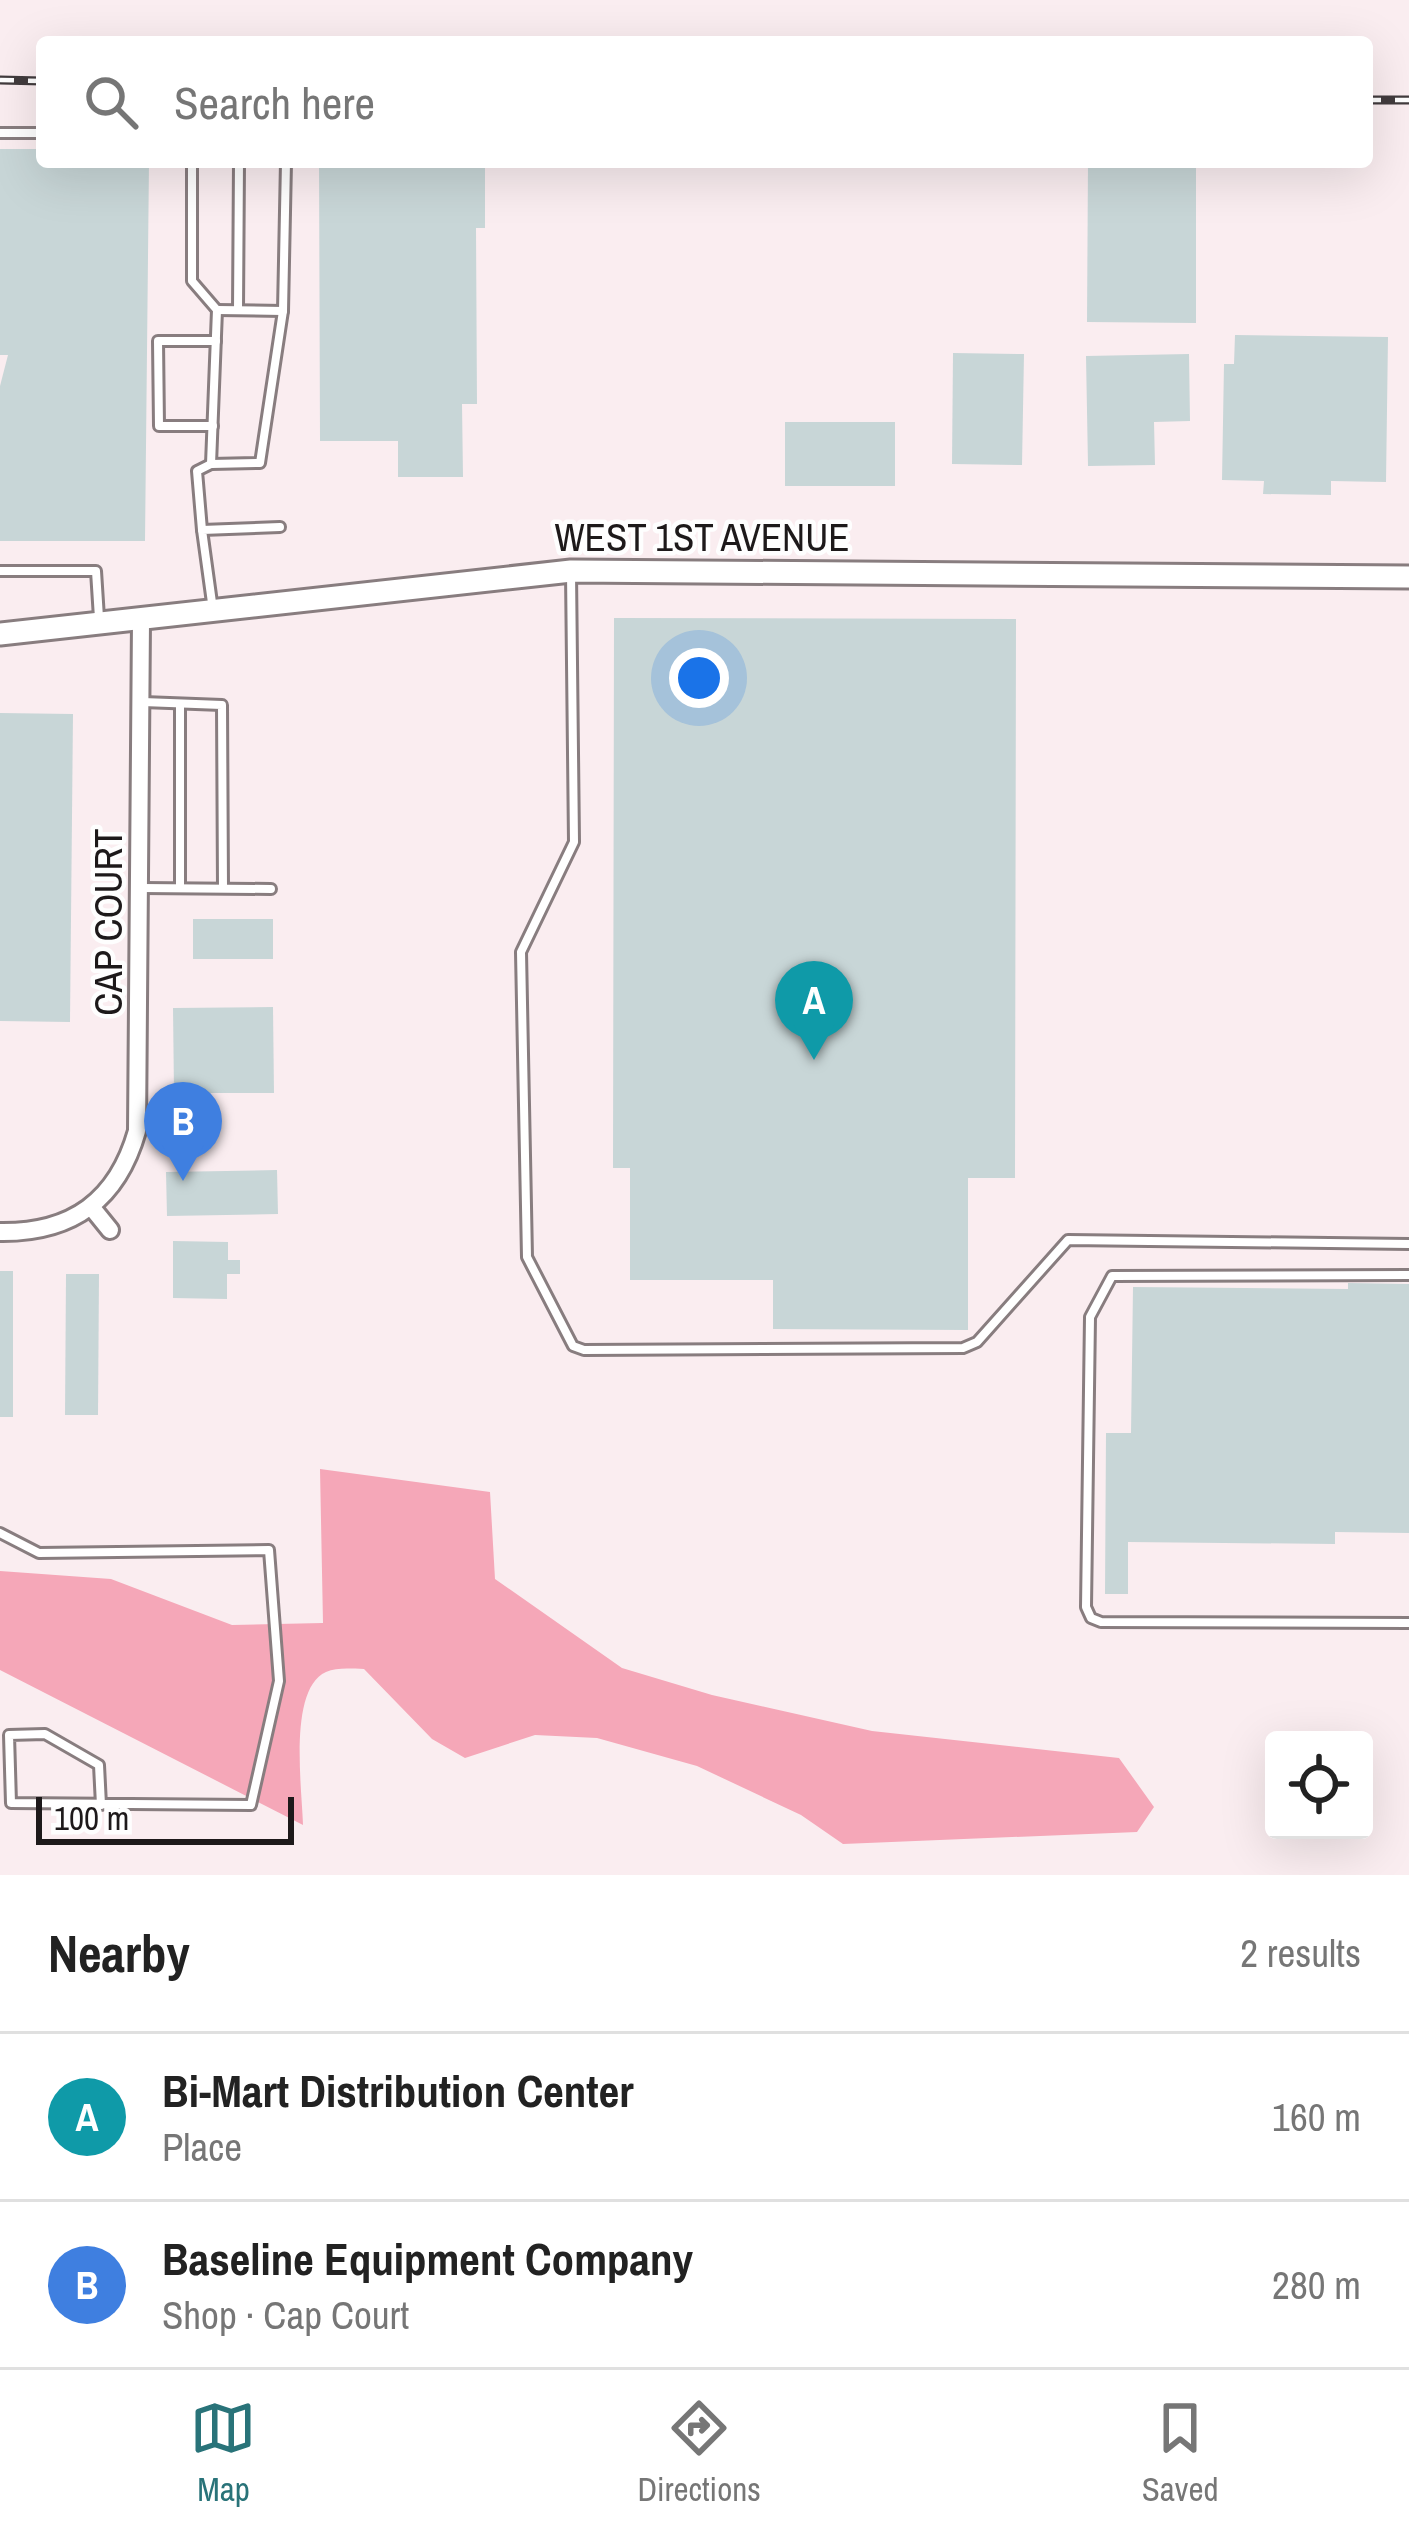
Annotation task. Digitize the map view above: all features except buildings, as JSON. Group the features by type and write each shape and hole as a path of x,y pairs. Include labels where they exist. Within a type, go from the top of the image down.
{"street":[{"name":"WEST 1ST AVENUE","path":"0,634 571,572 1409,577"},
{"name":"CAP COURT","path":"93,1209 124,1168 140,1115 141,621"},
{"path":"0,1232 71,1222 93,1209 110,1230"}],"lane":[{"path":"0,133 36,133"},
{"path":"192,168 192,280 217,310 211,464"},
{"path":"238,168 238,310"},
{"path":"213,612 197,471 211,464 260,463 284,311 286,168"},
{"path":"217,310 284,311"},
{"path":"213,426 159,426 158,341 216,341"},
{"path":"202,530 280,527"},
{"path":"0,571 96,572 99,625"},
{"path":"571,572 574,842 521,952 527,1257 573,1346 584,1350 963,1348 977,1342 1068,1240 1409,1244"},
{"path":"141,702 222,705 223,889"},
{"path":"180,704 180,888"},
{"path":"141,888 271,889"},
{"path":"1409,1275 1112,1276 1090,1317 1086,1607 1091,1618 1101,1622 1409,1623"},
{"path":"0,1533 39,1553 269,1550 279,1681 251,1805 101,1804 11,1803 9,1736 45,1734 99,1765 101,1804"}],"shaded area":[{"path":"320,1469 490,1492 495,1579 622,1668 712,1695 872,1731 1119,1758 1154,1807 1137,1832 843,1844 801,1815 697,1766 597,1738 535,1735 465,1758 432,1739 364,1669 335,1669 314,1682 306,1698 300,1741 303,1825 0,1670 0,1571 111,1579 232,1625 323,1623"}],"railway":[{"path":"0,80 36,81"},
{"path":"1373,100 1409,100"}],"place":[{"name":"Bi-Mart Distribution Center","path":"814,1060"},
{"name":"Baseline Equipment Company","path":"183,1181"}]}
